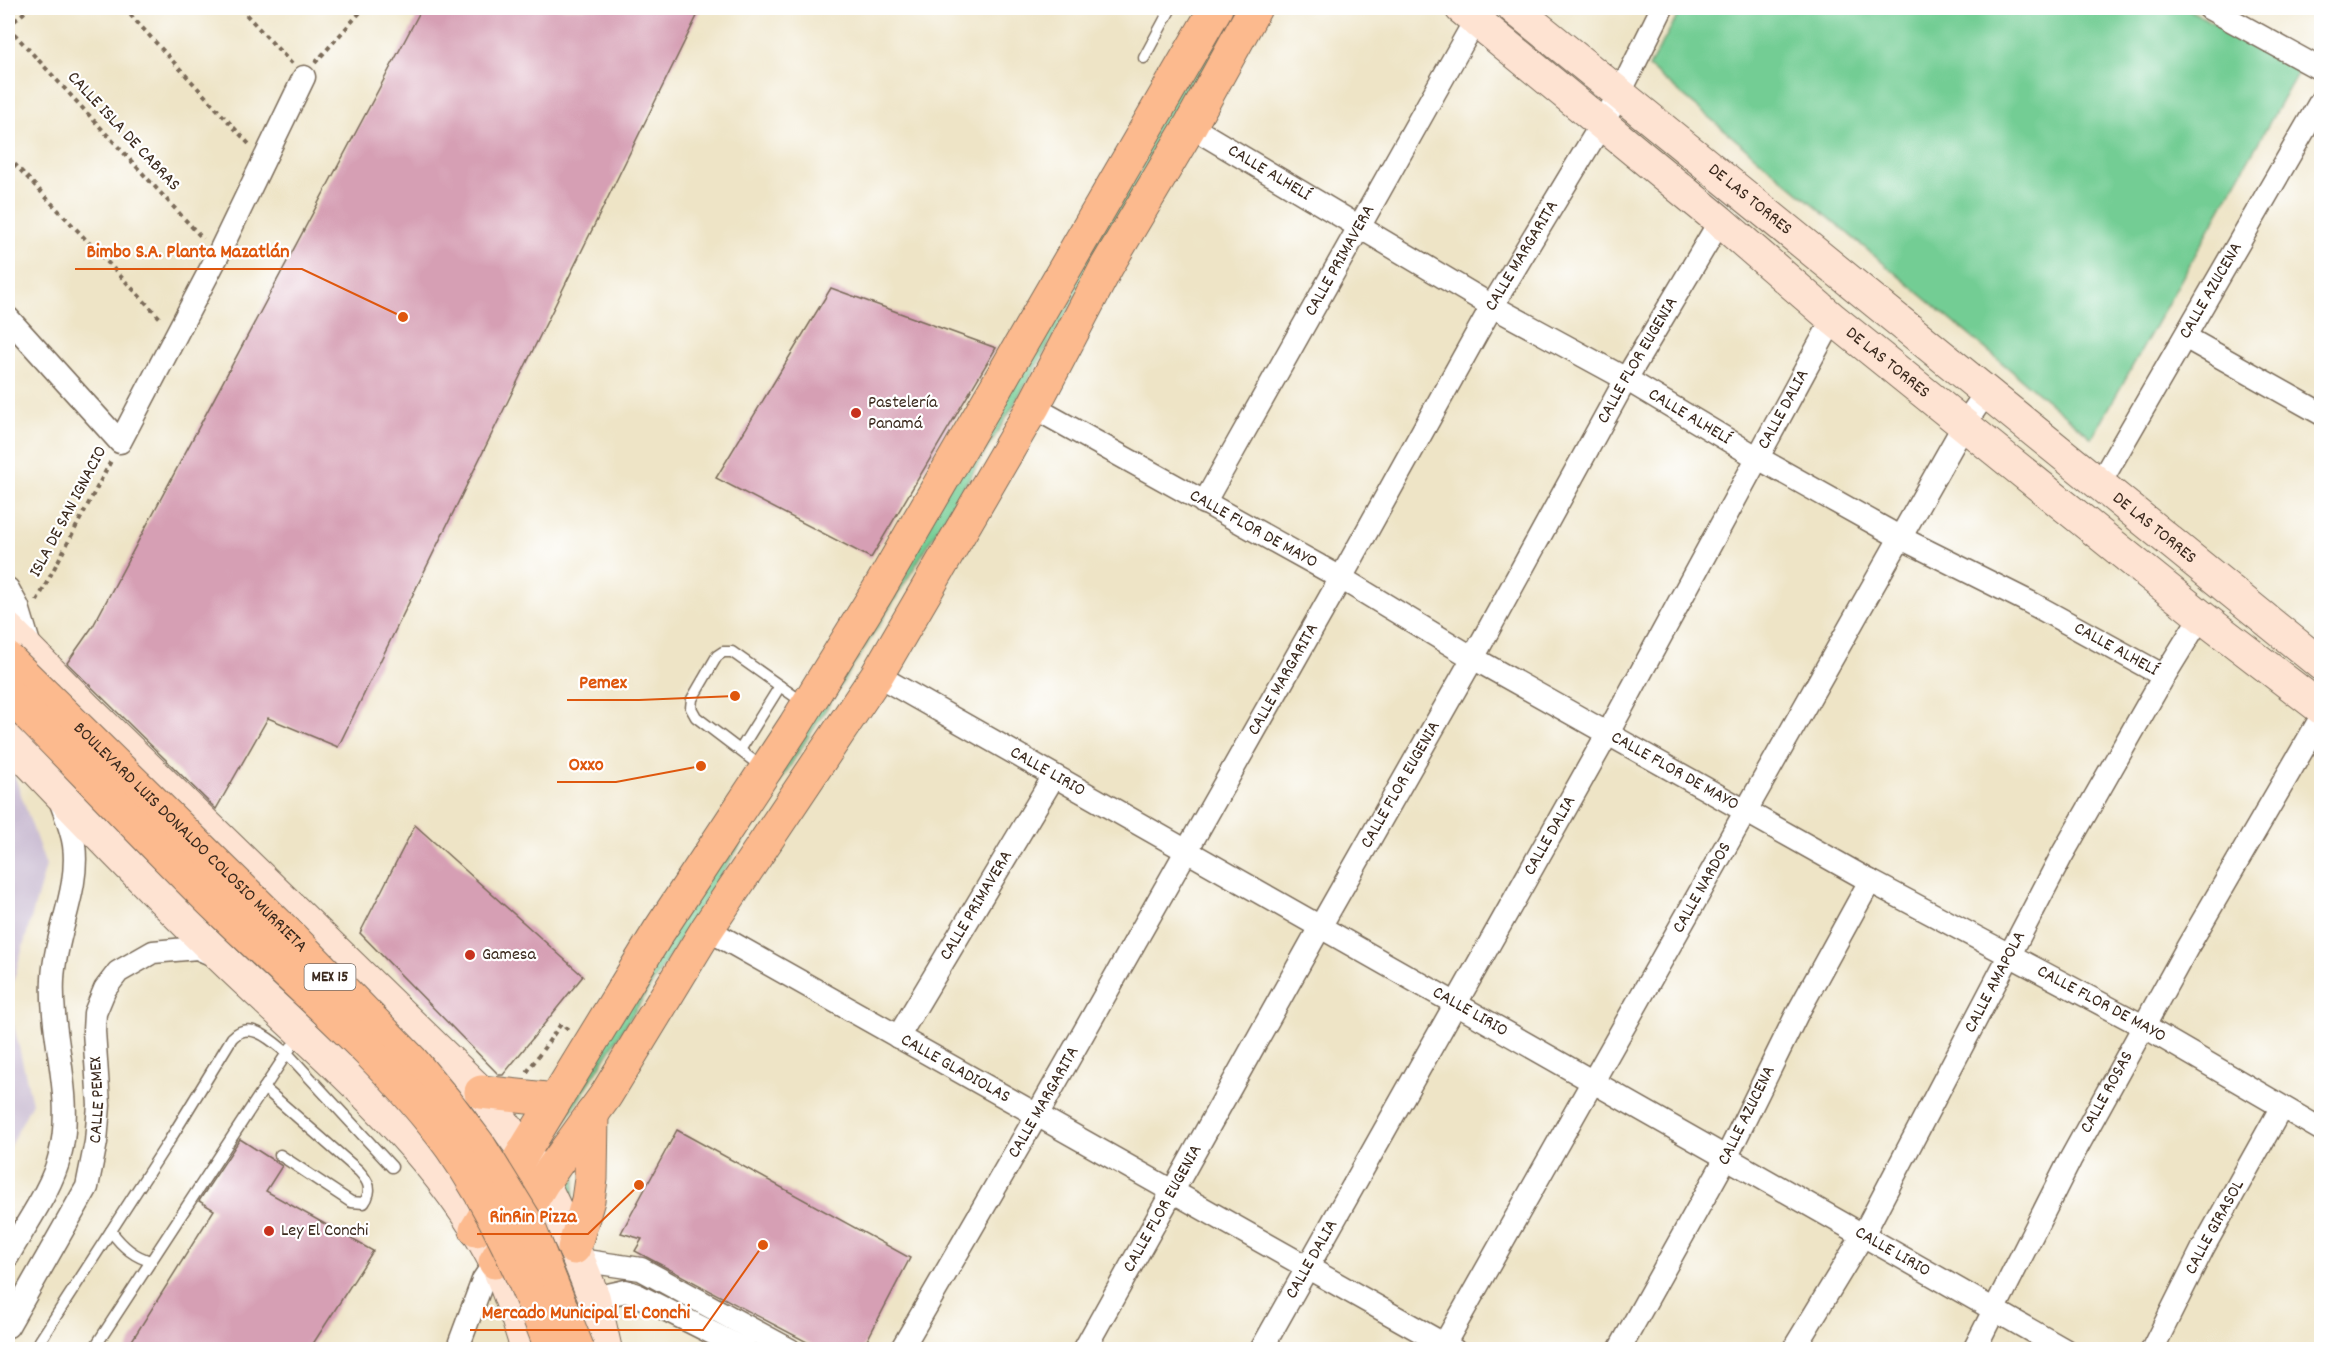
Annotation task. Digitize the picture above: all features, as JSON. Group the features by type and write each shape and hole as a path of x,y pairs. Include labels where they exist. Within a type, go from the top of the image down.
{"main road":[{"path":"477,1230 659,931 807,705 879,589 1216,8"},
{"path":"489,1271 543,1182 606,1095 707,929 877,675 1033,406 1107,266 1190,126 1255,8"},
{"name":"BOULEVARD LUIS DONALDO COLOSIO MURRIETA","path":"18,642 292,938 412,1061 440,1094 478,1144 528,1225 578,1350"},
{"name":"BOULEVARD LUIS DONALDO COLOSIO MURRIETA","path":"8,694 212,901 366,1050 417,1106 451,1148 508,1245 531,1293 552,1350"},
{"path":"481,1092 555,1100"},
{"path":"577,1254 591,1179 592,1114"}],"street":[{"name":"DE LAS TORRES","path":"1515,8 1619,95 1987,391 2322,665"},
{"name":"CALLE MARGARITA","path":"901,1350 1341,578 1492,306 1619,95 1662,8"},
{"path":"2209,8 2322,70"},
{"name":"DE LAS TORRES","path":"1468,13 1720,221 1833,319 2201,616 2322,709"},
{"name":"CALLE PRIMAVERA","path":"1204,503 1360,228 1468,13"},
{"path":"8,318 120,442 177,337 265,161 304,77"},
{"name":"CALLE AZUCENA","path":"2100,483 2322,99"},
{"name":"CALLE ALHELÍ","path":"1190,126 1492,306 1626,379 1758,458 1901,538 2029,602 2164,676"},
{"name":"CALLE FLOR EUGENIA","path":"1084,1350 1473,658 1626,379 1720,221"},
{"name":"CALLE DALIA","path":"1261,1350 1608,733 1833,319"},
{"path":"2185,337 2322,414"},
{"path":"1964,425 1987,391"},
{"name":"CALLE FLOR DE MAYO","path":"1033,406 1341,578 1473,658 1870,881 2145,1027 2322,1130"},
{"name":"CALLE NARDOS","path":"1446,1348 1592,1081 1964,425"},
{"path":"8,589 18,642"},
{"name":"CALLE AMAPOLA","path":"1793,1350 1863,1235 2008,955 2164,676 2201,616"},
{"name":"MEX 15","path":"18,642 481,1092 525,1151 543,1182 577,1254 594,1298 606,1350"},
{"name":"CALLE LIRIO","path":"877,675 2065,1350"},
{"name":"CALLE ROSAS","path":"1974,1350 2070,1160 2224,881 2322,716"},
{"path":"8,740 142,880 223,959 294,1042 386,1117 435,1170 477,1230 489,1271 526,1350"},
{"name":"CALLE PRIMAVERA","path":"898,1037 1054,776"},
{"name":"CALLE PEMEX","path":"8,1256 50,1182 60,1158 65,1132 64,1085 53,1022 53,978 60,933 68,907 74,872 74,844 58,792"},
{"name":"CALLE AZUCENA","path":"1619,1350 1726,1158 1797,1014 1870,881"},
{"name":"CALLE GLADIOLAS","path":"707,929 1173,1191 1446,1348"},
{"name":"CALLE PEMEX","path":"8,1326 87,1187 96,1142 99,1105 95,1013 105,989 118,972 153,952 197,948 223,959"},
{"path":"294,1042 352,966"},
{"name":"CALLE GIRASOL","path":"2152,1350 2203,1248 2281,1108"},
{"path":"577,1254 641,1269 765,1343 790,1350"},
{"path":"457,1350 489,1271"},
{"path":"594,1298 626,1291 637,1294 746,1350"}],"lane":[{"path":"1144,58 1171,8"},
{"path":"765,770 696,717 691,708 692,699 717,656 723,652 732,652 807,705"},
{"path":"740,750 780,686"},
{"path":"34,1350 238,1031 251,1030 294,1042 392,1167"},
{"path":"93,1350 294,1042"},
{"path":"264,1088 366,1178 370,1187 368,1197 364,1203 351,1202 280,1155"},
{"path":"111,1231 129,1250 151,1261"}],"path":[{"path":"8,27 29,8"},
{"path":"124,8 265,161"},
{"path":"240,8 304,77 364,8"},
{"name":"CALLE ISLA DE CABRAS","path":"8,27 218,255"},
{"path":"8,157 177,337"},
{"name":"ISLA DE SAN IGNACIO","path":"18,642 120,442"},
{"path":"524,1078 561,1024 570,1032 564,1040"}],"shaded area":[{"path":"8,762 46,866 8,1000"},
{"path":"8,1000 32,1103 8,1150"}],"green space":[{"path":"1224,8 1241,8 1011,410 876,630 543,1156 536,1156"},
{"path":"1682,8 2186,8 2299,70 2092,438 1649,67"},
{"path":"579,1148 572,1207 554,1179"}],"building":[{"path":"422,8 701,8 338,747 268,718 216,809 67,663 93,626"},
{"name":"Pastelería Panamá","path":"831,288 996,348 871,558 716,478"},
{"name":"Gamesa","path":"415,825 583,976 503,1075 499,1075 360,933"},
{"path":"677,1130 910,1258 862,1350 822,1350 635,1251 642,1239 621,1233"},
{"name":"Ley El Conchi","path":"240,1139 282,1166 266,1191 373,1251 309,1350 126,1350 214,1210 199,1201"}],"place":[{"name":"Bimbo S.A. Planta Mazatlán","path":"403,317"},
{"name":"Pastelería Panamá","path":"856,413"},
{"name":"Pemex","path":"735,696"},
{"name":"Oxxo","path":"701,766"},
{"name":"Gamesa","path":"470,955"},
{"name":"RinRin Pizza","path":"639,1185"},
{"name":"Ley El Conchi","path":"269,1231"},
{"name":"Mercado Municipal El Conchi","path":"763,1245"}]}
